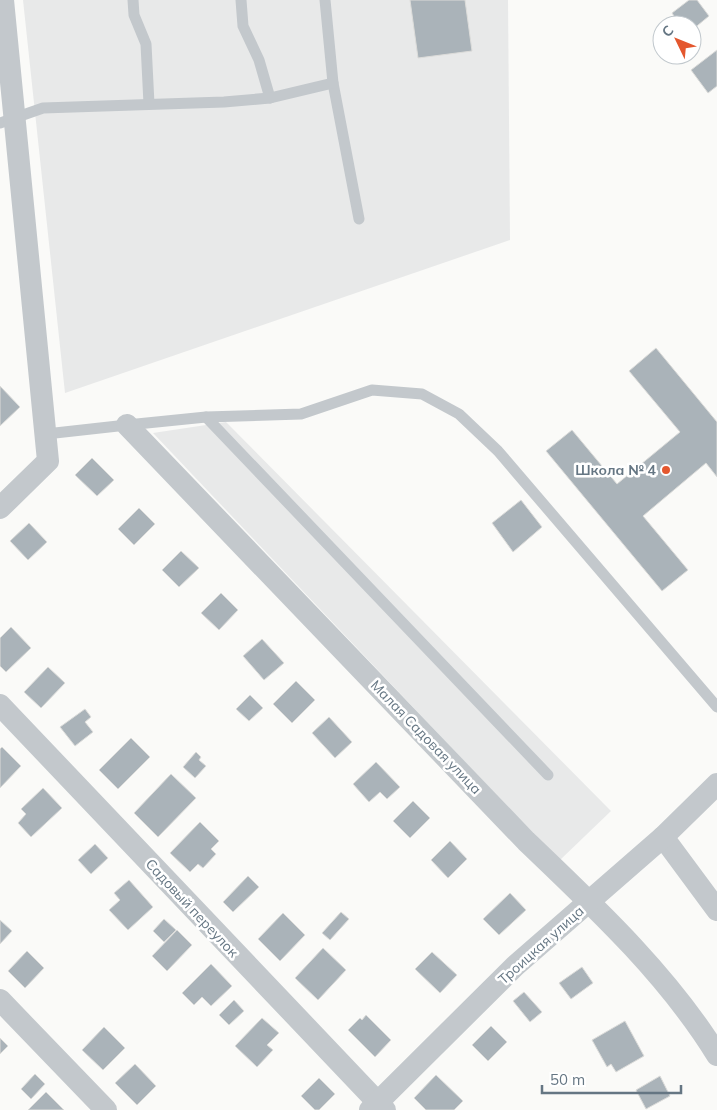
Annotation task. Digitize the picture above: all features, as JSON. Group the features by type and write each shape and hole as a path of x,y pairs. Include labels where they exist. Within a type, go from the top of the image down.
{"street":[{"path":"0,508 48,461 8,120 3,0"},
{"name":"Малая Садовая улица","path":"128,425 526,842 590,901 677,998 717,1055"},
{"name":"Садовый переулок","path":"0,705 378,1108"},
{"name":"Троицкая улица","path":"378,1108 515,966 663,838 717,784"},
{"path":"663,838 717,910"},
{"path":"0,1000 106,1110"}],"lane":[{"path":"133,0 134,15 146,44 149,104"},
{"path":"241,0 243,26 259,60 270,98"},
{"path":"325,0 333,83 359,219"},
{"path":"8,120 43,108 224,102 270,98 333,83"},
{"path":"46,434 206,418 301,414 372,390 422,394 459,414 498,451 717,707"},
{"path":"206,418 548,775"}],"shaded area":[{"path":"23,0 508,0 510,240 65,393"},
{"path":"226,422 611,811 559,861 153,433"}],"building":[{"path":"410,0 465,0 472,51 418,58"},
{"path":"689,0 697,0 709,16 702,22 702,15 673,15 672,13"},
{"path":"717,50 717,86 708,93 691,70 698,65 702,65 702,62"},
{"name":"Школа № 4","path":"656,348 717,422 717,477 706,463 643,516 688,570 662,591 546,451 572,430 617,484 680,432 629,371"},
{"path":"0,386 20,407 0,426"},
{"path":"92,458 114,480 97,496 75,475"},
{"path":"521,500 542,527 513,552 492,523"},
{"path":"139,508 155,524 134,545 118,529"},
{"path":"29,523 47,542 28,560 10,541"},
{"path":"181,551 199,568 179,587 162,570"},
{"path":"221,593 238,610 219,630 201,613"},
{"path":"11,627 31,648 6,672 0,666 0,638"},
{"path":"262,639 284,663 264,680 243,656"},
{"path":"48,667 65,683 41,708 24,692"},
{"path":"296,681 315,700 292,723 273,704"},
{"path":"250,695 263,708 249,721 236,709"},
{"path":"85,709 91,717 85,722 93,732 75,746 60,727"},
{"path":"329,717 352,742 335,758 312,733"},
{"path":"131,738 150,757 118,789 99,770"},
{"path":"2,747 21,766 0,788 0,749"},
{"path":"196,752 201,757 199,760 206,766 195,778 183,767"},
{"path":"376,762 400,787 387,799 380,792 369,802 353,784"},
{"path":"171,774 196,798 158,837 134,813"},
{"path":"43,788 62,808 31,837 18,823 26,814 21,809"},
{"path":"413,801 430,818 410,838 393,821"},
{"path":"200,822 219,841 211,849 216,854 203,868 198,864 190,872 170,853"},
{"path":"450,841 467,859 448,878 431,860"},
{"path":"95,844 108,858 91,874 78,860"},
{"path":"248,876 259,887 233,912 223,902"},
{"path":"129,880 153,907 128,930 109,910 120,900 114,893"},
{"path":"510,893 526,910 499,935 483,919"},
{"path":"341,912 349,919 330,940 322,933"},
{"path":"283,913 305,935 280,961 258,939"},
{"path":"164,919 176,930 164,942 153,931"},
{"path":"0,920 12,931 0,944"},
{"path":"177,930 192,945 167,971 152,956"},
{"path":"323,948 346,970 318,1000 295,978"},
{"path":"27,951 44,968 25,988 8,971"},
{"path":"432,952 457,975 440,993 415,969"},
{"path":"211,964 232,986 211,1006 202,997 194,1005 182,993"},
{"path":"582,967 593,983 571,999 559,983"},
{"path":"524,992 542,1012 530,1022 513,1001"},
{"path":"234,1000 244,1011 229,1025 219,1015"},
{"path":"366,1015 391,1040 375,1057 348,1030 360,1018 362,1020"},
{"path":"262,1018 279,1033 267,1045 273,1050 257,1067 235,1046"},
{"path":"625,1021 644,1056 616,1072 611,1064 607,1067 592,1040"},
{"path":"491,1026 507,1042 488,1061 472,1045"},
{"path":"104,1027 125,1048 103,1070 82,1050"},
{"path":"0,1038 8,1046 0,1054"},
{"path":"135,1064 156,1086 137,1105 115,1083"},
{"path":"35,1074 45,1084 31,1099 21,1089"},
{"path":"436,1075 463,1101 454,1110 426,1110 414,1098"},
{"path":"660,1076 670,1096 646,1109 636,1090"},
{"path":"319,1078 335,1094 319,1110 315,1110 301,1096"},
{"path":"46,1092 64,1110 28,1110"}],"place":[{"name":"Школа № 4","path":"666,470"}]}
